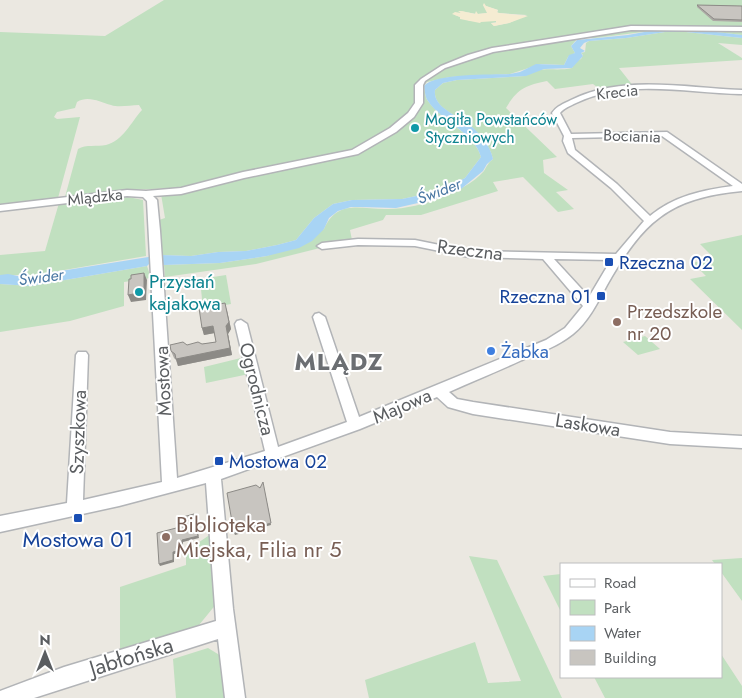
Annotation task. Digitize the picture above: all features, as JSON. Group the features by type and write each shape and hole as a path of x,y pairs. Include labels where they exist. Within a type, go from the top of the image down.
{"street":[{"path":"146,194 181,192 243,175 355,152 393,130 411,115 419,103 419,84 423,80 443,67 479,53 515,45 631,28 742,28"},
{"name":"Krecia","path":"650,221 609,182 571,151 567,141 568,136 556,112 569,104 596,93 638,89 742,92"},
{"name":"Bociania","path":"568,136 664,134 742,188"},
{"name":"Majowa","path":"0,524 170,487 213,474 355,425 550,343 570,330 589,305 619,257 650,221 679,201 702,194 742,188"},
{"name":"Mlądzka","path":"0,208 127,193 146,194 152,200 157,274"},
{"name":"Rzeczna","path":"322,246 358,242 415,243 469,254 619,257"},
{"path":"546,256 589,305"},
{"name":"Mostowa","path":"157,274 170,487"},
{"path":"319,317 355,425"},
{"name":"Ogrodnicza","path":"241,324 273,454"},
{"name":"Szyszkowa","path":"75,508 82,356"},
{"name":"Laskowa","path":"438,390 454,402 477,409 670,438 742,442"},
{"path":"213,474 226,626 235,698"},
{"name":"Jabłońska","path":"7,698 64,677 226,626"}],"green space":[{"path":"164,0 742,0 742,28 692,26 621,28 510,44 475,52 441,66 420,80 417,84 417,103 414,108 390,130 348,152 177,190 176,188 127,190 65,197 78,149 103,146 117,140 142,110 139,105 117,106 94,100 81,100 77,102 75,108 57,112 54,117 57,119 80,117 58,198 0,205 0,32 105,36","holes":["483,5 498,10 497,13 527,15 509,23 494,26 491,23 496,21 470,21 455,15 461,13 459,11 477,14 488,13"]},
{"path":"640,28 742,29 742,35 699,30 643,32 595,38 580,36"},
{"path":"665,32 686,32 742,38 742,45 718,43 742,58 742,60 619,68 634,87 601,90 593,84 555,89 547,81 533,84 518,92 506,108 557,157 543,160 544,173 568,190 556,192 574,209 558,212 523,177 493,182 498,191 421,215 386,215 383,220 350,230 352,240 256,264 165,277 164,265 220,263 267,256 324,229 336,213 344,209 395,209 415,206 441,198 470,183 484,171 493,159 489,148 479,134 437,101 435,90 443,83 457,80 525,76 536,71 572,68 576,61 581,59 583,55 581,53 585,52 586,43 589,41"},
{"path":"577,39 571,46 575,53 568,57 564,65 541,64 510,74 450,77 427,82 424,86 428,101 441,115 472,141 481,157 465,178 440,191 402,199 352,200 333,204 314,218 296,240 277,245 246,251 218,252 191,256 161,255 159,220 165,218 161,194 351,155 414,116 422,85 434,74 451,65 471,57 517,47"},
{"path":"128,197 143,200 146,256 35,275 0,275 0,255 45,251 59,203"},
{"path":"742,235 742,330 690,279 706,276 693,263 713,257 700,244"},
{"path":"147,266 151,278 124,282 124,306 70,321 0,332 0,284 30,286"},
{"path":"226,275 231,304 203,309 200,279"},
{"path":"645,336 660,349 638,355 623,342"},
{"path":"245,357 249,374 206,383 204,367"},
{"path":"211,534 217,603 199,625 120,652 120,587 186,565 186,551"},
{"path":"469,556 497,560 562,698 369,698 365,680 475,642 488,683 521,681"},
{"path":"742,558 742,601 722,573 722,563 714,563 712,560"},
{"path":"560,574 560,610 543,576"},
{"path":"208,648 226,659 230,698 176,698 173,659"},
{"path":"722,656 742,686 742,698 605,698 595,678 722,678"}],"sand":[{"path":"484,3 486,6 498,10 497,12 499,13 528,16 494,26 491,23 496,23 496,21 480,23 460,19 460,17 452,14 455,12 461,13 458,11 475,14 476,11 478,14 487,13 483,5"}],"water":[{"name":"Świder","path":"655,30 699,30 742,35 742,38 686,32 665,32 589,41 580,48 585,51 581,53 583,56 572,68 544,69 526,76 457,80 443,83 435,90 437,101 475,129 489,148 493,159 483,171 461,189 440,198 396,208 351,207 338,211 329,218 324,229 312,241 299,248 267,256 220,263 164,265 160,262 151,262 147,266 30,286 0,284 0,275 8,274 23,277 161,255 191,256 218,252 246,251 277,245 296,240 314,218 333,204 352,200 402,199 440,191 465,178 481,157 472,141 441,115 428,101 424,86 439,79 451,77 510,74 520,72 536,64 564,65 569,55 575,53 571,46 577,40 628,35"}],"building":[{"path":"697,5 742,6 742,20 714,19"},
{"path":"144,273 144,292 128,295 131,275"},
{"path":"225,303 229,322 226,326 230,348 176,359 170,345 183,342 187,345 198,342 202,344 216,342 213,326 202,328 199,308"},
{"path":"263,482 271,523 234,533 227,493 256,485 260,488"},
{"path":"194,514 198,536 182,540 182,550 173,552 173,560 159,564 157,533 180,527 179,518"}],"place":[{"name":"Mogiła Powstańców Styczniowych","path":"415,128"},
{"name":"Rzeczna 02","path":"609,262"},
{"name":"Przystań kajakowa","path":"139,292"},
{"name":"Rzeczna 01","path":"601,296"},
{"name":"Przedszkole nr 20","path":"617,322"},
{"name":"Żabka","path":"491,351"},
{"name":"Mostowa 02","path":"219,461"},
{"name":"Mostowa 01","path":"78,518"},
{"name":"Biblioteka Miejska, Filia nr 5","path":"166,537"}],"district":[{"name":"MLĄDZ","path":"339,361"}]}
